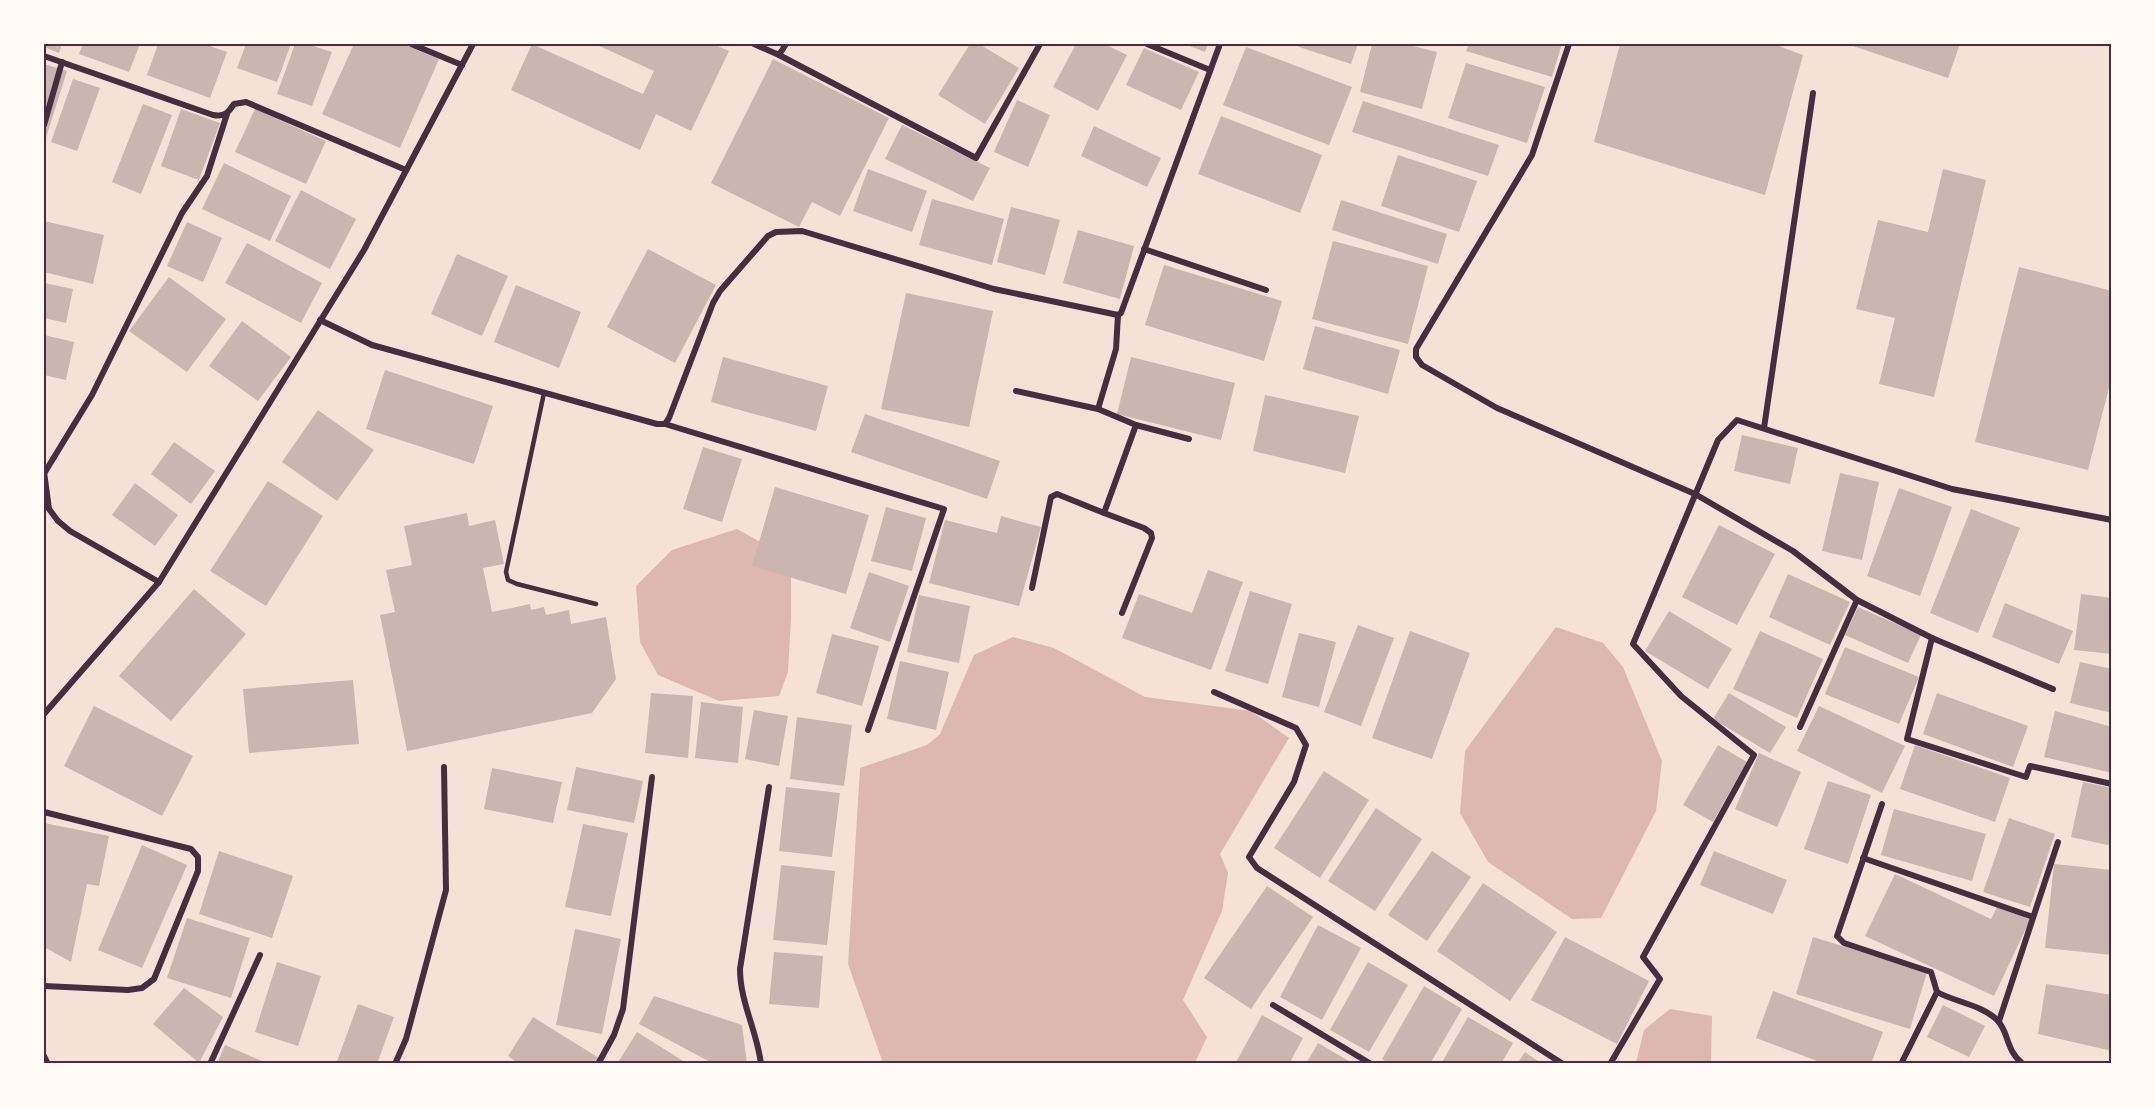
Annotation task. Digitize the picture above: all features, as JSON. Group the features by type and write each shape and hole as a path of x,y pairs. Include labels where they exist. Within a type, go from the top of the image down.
{"street":[{"path":"411,44 462,64"},
{"path":"44,714 159,582 364,250 473,44"},
{"path":"754,44 976,158 1040,44"},
{"path":"779,55 786,44"},
{"path":"1147,44 1210,70"},
{"path":"1098,409 1116,349 1118,315 1121,313 1220,44"},
{"path":"1569,44 1532,155 1416,349 1416,357 1422,365 1497,408 1695,494 1793,551 1857,600 1932,638 2053,689"},
{"path":"44,56 213,115 227,114"},
{"path":"44,125 62,62"},
{"path":"1764,428 1813,93"},
{"path":"159,582 70,531 58,520 50,509 44,472 92,395 182,213 207,176 227,114 234,104 246,102 406,170"},
{"path":"665,424 713,303 720,291 768,236 776,232 802,231 994,289 1118,315"},
{"path":"1144,249 1266,290"},
{"path":"320,320 372,345 657,424 665,424 944,509 868,730"},
{"path":"1016,391 1098,409 1136,425 1189,439"},
{"path":"1610,1064 1660,979 1643,957 1754,755 1681,696 1633,644 1718,440 1737,420 1952,489 2112,520"},
{"path":"1104,513 1136,425"},
{"path":"1032,588 1051,496 1057,494 1144,528 1151,533 1152,538 1122,613"},
{"path":"1800,727 1857,600"},
{"path":"1932,638 1907,739 2026,777 2030,766 2112,784"},
{"path":"1214,692 1296,728 1306,745 1294,782 1249,857 1257,868 1563,1064"},
{"path":"395,1064 406,1039 446,890 444,766"},
{"path":"598,1064 620,1022 652,777"},
{"path":"760,1064 759,1050 740,985 740,969 769,787"},
{"path":"1882,804 1837,936 1844,943 1927,969 1934,975 1937,992 1901,1064"},
{"path":"44,812 191,849 198,857 198,871 154,979 142,988 128,990 44,986"},
{"path":"1999,1021 2058,842"},
{"path":"1863,858 2033,917"},
{"path":"210,1064 260,955"},
{"path":"1937,992 1989,1014 1999,1021 2010,1049 2023,1064"},
{"path":"1273,1005 1371,1064"},
{"path":"44,1056 48,1064"}],"lane":[{"path":"544,393 506,572 508,580 517,584 596,604"}],"shaded area":[{"path":"737,529 791,559 788,672 779,696 719,701 658,675 640,642 636,586 672,550"},
{"path":"1556,627 1603,643 1623,667 1662,761 1656,811 1601,918 1572,919 1488,862 1460,813 1465,751"},
{"path":"1013,637 1054,648 1145,697 1251,711 1289,738 1220,854 1228,873 1222,911 1183,1000 1207,1037 1195,1063 883,1063 848,964 860,768 927,745 940,734 974,655"},
{"path":"1670,1009 1712,1016 1711,1063 1636,1063 1644,1030"}],"building":[{"path":"44,44 62,44 59,53 44,47"},
{"path":"83,44 140,44 129,72 79,54"},
{"path":"158,44 204,44 227,52 210,98 147,75"},
{"path":"246,44 291,44 277,82 237,68"},
{"path":"295,44 307,44 332,52 312,106 277,94"},
{"path":"354,44 402,44 439,59 400,148 322,114"},
{"path":"532,44 643,94 654,71 595,44 713,44 729,51 691,131 656,114 640,150 511,90"},
{"path":"970,44 979,44 1019,68 985,124 938,95"},
{"path":"1076,44 1104,44 1127,55 1098,111 1053,87"},
{"path":"1185,44 1208,44 1205,52"},
{"path":"1290,44 1358,44 1351,64"},
{"path":"1372,44 1405,44 1437,52 1422,109 1360,92"},
{"path":"1469,44 1562,44 1552,77 1466,51"},
{"path":"1620,44 1773,44 1803,55 1765,195 1594,142"},
{"path":"1847,44 1960,44 1948,78"},
{"path":"1246,47 1352,87 1329,145 1223,105"},
{"path":"1144,48 1199,72 1181,110 1126,85"},
{"path":"773,59 889,118 840,216 812,202 799,227 711,183"},
{"path":"1466,63 1545,87 1527,143 1448,118"},
{"path":"44,64 67,71 44,144"},
{"path":"73,79 100,88 77,151 51,142"},
{"path":"1017,100 1050,115 1028,167 994,152"},
{"path":"1363,101 1499,145 1488,176 1352,132"},
{"path":"143,104 172,115 141,194 112,182"},
{"path":"181,109 220,123 199,180 161,166"},
{"path":"255,109 326,141 306,184 235,152"},
{"path":"1221,116 1322,155 1300,213 1198,174"},
{"path":"902,125 990,168 973,201 885,159"},
{"path":"1094,126 1161,158 1147,187 1081,156"},
{"path":"1398,155 1477,181 1459,232 1381,206"},
{"path":"224,163 291,196 270,241 202,209"},
{"path":"868,169 927,191 912,232 853,211"},
{"path":"1943,169 1986,180 1934,397 1879,384 1895,318 1856,309 1878,220 1928,232"},
{"path":"301,190 356,219 330,269 275,241"},
{"path":"932,199 1004,219 992,265 919,245"},
{"path":"1341,200 1447,234 1438,264 1332,230"},
{"path":"1011,207 1060,220 1045,275 997,262"},
{"path":"44,221 104,235 93,284 44,272"},
{"path":"187,222 222,238 203,282 167,266"},
{"path":"1078,230 1134,246 1120,299 1063,283"},
{"path":"1333,241 1428,266 1408,344 1312,319"},
{"path":"247,243 322,283 301,323 225,283"},
{"path":"648,249 716,285 675,363 607,327"},
{"path":"457,254 508,276 482,336 431,314"},
{"path":"1164,265 1282,301 1264,361 1145,325"},
{"path":"2019,267 2112,291 2112,376 2088,470 1975,442"},
{"path":"169,277 226,319 187,372 129,331"},
{"path":"44,283 73,289 66,323 44,318"},
{"path":"516,285 581,312 559,368 494,342"},
{"path":"906,293 993,311 969,427 881,409"},
{"path":"242,321 291,357 258,401 209,366"},
{"path":"1315,326 1400,350 1388,394 1303,369"},
{"path":"44,335 74,342 66,380 44,375"},
{"path":"723,357 828,386 816,431 711,402"},
{"path":"1131,357 1235,383 1221,440 1117,414"},
{"path":"385,370 493,406 474,464 366,429"},
{"path":"1265,395 1359,416 1345,473 1253,451"},
{"path":"318,410 374,450 337,501 282,462"},
{"path":"865,414 1000,461 987,499 851,452"},
{"path":"1742,435 1798,448 1790,484 1734,471"},
{"path":"174,442 215,471 191,504 151,474"},
{"path":"703,447 742,459 722,522 683,509"},
{"path":"1840,473 1879,482 1862,560 1822,551"},
{"path":"268,481 323,516 266,606 210,571"},
{"path":"135,483 178,515 155,546 112,515"},
{"path":"775,487 869,515 846,594 752,566"},
{"path":"1899,488 1952,507 1920,596 1867,576"},
{"path":"886,507 926,518 912,571 871,561"},
{"path":"1971,509 2020,528 1978,633 1930,613"},
{"path":"467,513 469,526 495,520 504,564 483,568 492,612 530,604 531,610 544,607 546,615 569,610 571,624 606,617 616,679 592,713 407,751 380,615 395,612 386,570 412,565 404,526"},
{"path":"1001,516 1041,527 1019,606 929,583 945,520 997,533"},
{"path":"1719,525 1775,554 1737,625 1682,597"},
{"path":"1208,570 1243,582 1211,670 1122,638 1139,594 1192,613"},
{"path":"869,572 909,586 890,642 850,628"},
{"path":"1788,574 1850,602 1830,645 1769,617"},
{"path":"194,589 246,634 171,721 119,676"},
{"path":"1250,591 1292,604 1268,684 1225,671"},
{"path":"2081,594 2112,598 2112,654 2074,650"},
{"path":"919,595 970,606 959,663 907,652"},
{"path":"2005,603 2073,631 2059,664 1992,637"},
{"path":"1858,607 1921,635 1908,663 1845,635"},
{"path":"1669,611 1732,649 1708,689 1645,651"},
{"path":"1358,625 1394,638 1361,726 1324,712"},
{"path":"1410,631 1470,653 1432,759 1372,738"},
{"path":"1760,631 1823,659 1797,718 1733,689"},
{"path":"1299,633 1336,642 1319,707 1282,697"},
{"path":"832,634 879,646 862,706 816,693"},
{"path":"1845,647 1919,677 1899,724 1825,694"},
{"path":"900,661 949,672 936,730 887,719"},
{"path":"2080,662 2112,669 2112,713 2070,703"},
{"path":"353,680 359,744 249,753 243,689"},
{"path":"651,693 693,696 688,758 645,753"},
{"path":"1729,693 1786,727 1770,753 1713,719"},
{"path":"1937,693 2028,726 2013,767 1923,734"},
{"path":"701,702 743,707 738,763 695,758"},
{"path":"94,706 193,756 162,816 64,766"},
{"path":"1819,706 1905,746 1882,793 1797,751"},
{"path":"754,710 788,716 779,766 745,759"},
{"path":"2055,711 2112,727 2112,773 2044,757"},
{"path":"797,717 852,725 844,786 790,779"},
{"path":"1718,745 1747,762 1713,822 1683,805"},
{"path":"1915,745 2010,778 1995,822 1900,789"},
{"path":"1759,753 1801,772 1777,827 1735,809"},
{"path":"576,767 643,781 634,823 567,810"},
{"path":"492,768 562,782 553,823 484,809"},
{"path":"1324,771 1369,800 1320,878 1274,848"},
{"path":"1828,781 1871,795 1848,864 1804,849"},
{"path":"2083,782 2112,788 2112,846 2071,837"},
{"path":"786,787 840,793 832,857 779,851"},
{"path":"1376,808 1422,839 1375,911 1328,881"},
{"path":"1894,809 1986,834 1972,881 1881,855"},
{"path":"2009,818 2055,834 2030,907 1983,892"},
{"path":"44,823 109,836 99,886 87,884 71,962 44,947"},
{"path":"583,824 628,833 611,916 565,907"},
{"path":"142,845 187,865 142,968 98,950"},
{"path":"219,851 293,876 272,938 199,914"},
{"path":"1432,851 1471,877 1427,941 1388,915"},
{"path":"1714,851 1787,880 1773,914 1700,885"},
{"path":"2054,864 2112,870 2112,955 2045,948"},
{"path":"781,865 835,871 827,945 773,940"},
{"path":"1895,874 1991,919 1998,905 2030,920 1994,996 1865,936"},
{"path":"1483,883 1557,932 1510,1001 1437,951"},
{"path":"1267,886 1313,917 1251,1009 1204,978"},
{"path":"187,918 250,938 231,998 167,978"},
{"path":"1318,925 1361,948 1322,1020 1280,997"},
{"path":"575,929 621,939 602,1034 556,1025"},
{"path":"1565,937 1649,981 1617,1044 1531,1000"},
{"path":"1813,937 1927,972 1910,1029 1796,994"},
{"path":"774,952 823,956 819,1008 769,1004"},
{"path":"277,962 321,976 298,1046 255,1032"},
{"path":"1368,962 1408,985 1369,1052 1330,1030"},
{"path":"2046,984 2112,995 2112,1051 2038,1034"},
{"path":"1424,986 1462,1009 1430,1064 1390,1064 1382,1059"},
{"path":"184,988 223,1017 199,1063 153,1024"},
{"path":"1773,991 1883,1032 1871,1064 1825,1064 1756,1038"},
{"path":"654,996 742,1025 747,1064 714,1064 639,1024"},
{"path":"358,1004 394,1017 377,1064 336,1064"},
{"path":"1943,1005 1985,1026 1969,1057 1927,1037"},
{"path":"1262,1015 1303,1038 1289,1064 1235,1064"},
{"path":"533,1017 599,1058 595,1064 519,1064 508,1056"},
{"path":"1468,1017 1513,1043 1501,1064 1441,1064"},
{"path":"637,1032 688,1064 617,1064"},
{"path":"1318,1043 1354,1064 1306,1064"},
{"path":"225,1045 269,1064 217,1064"},
{"path":"1525,1052 1542,1064 1517,1064"}]}
